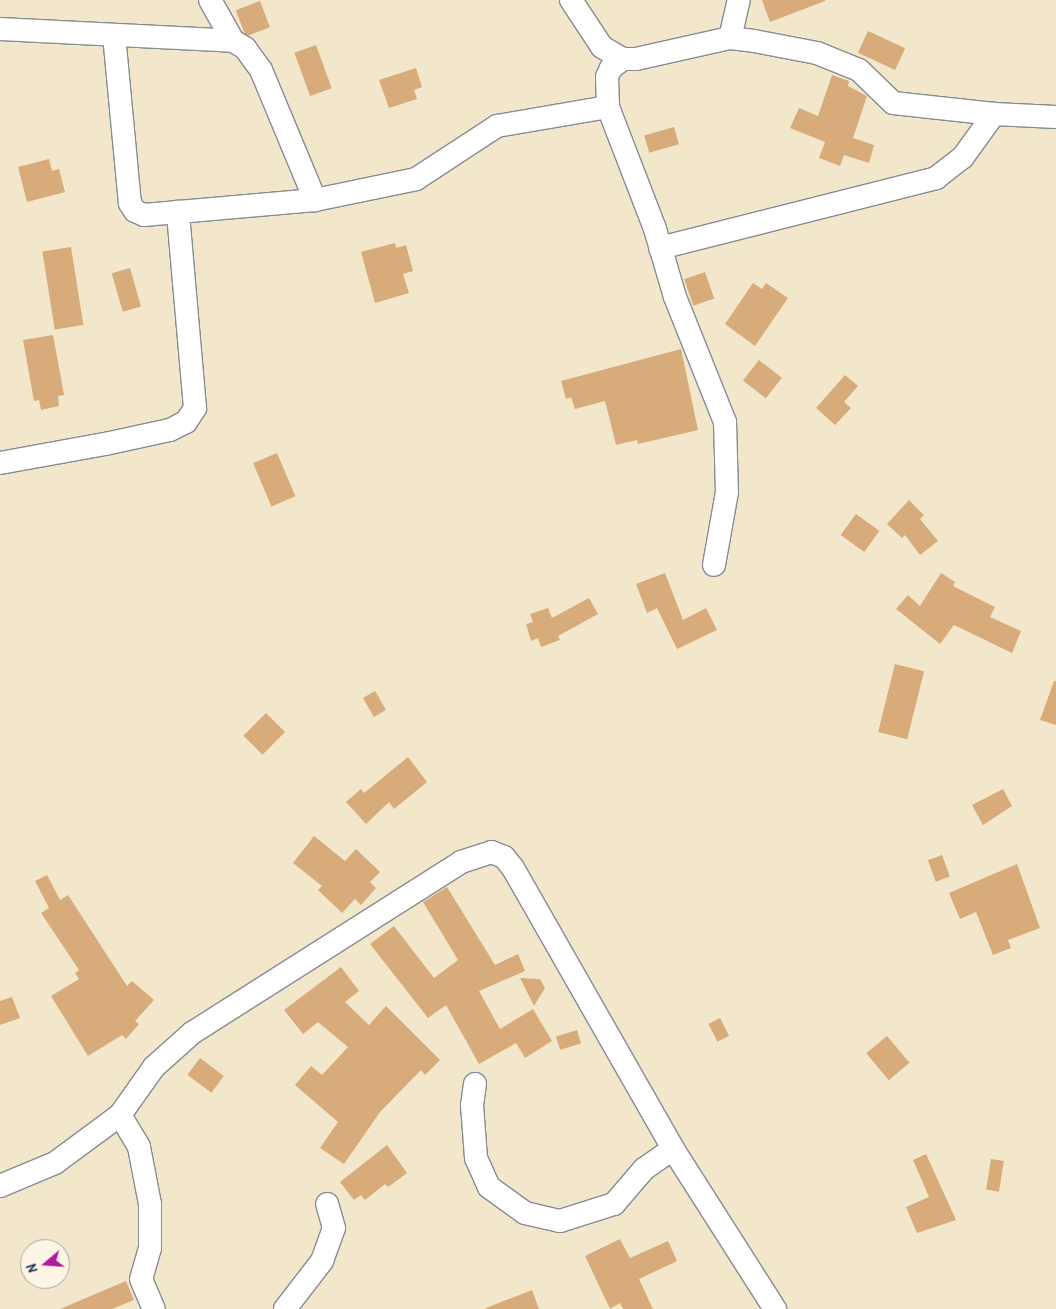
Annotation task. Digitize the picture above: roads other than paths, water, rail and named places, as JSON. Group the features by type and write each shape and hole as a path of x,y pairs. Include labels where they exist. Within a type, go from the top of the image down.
{"street":[{"path":"210,0 232,41"},
{"path":"571,0 598,43 612,55 623,59 636,59 730,38 817,53 859,70 893,103 994,114 1056,117"},
{"path":"730,38 739,0"},
{"path":"0,29 232,41 245,48 261,70 315,200"},
{"path":"114,35 130,203 135,211 144,215 315,200 416,179 497,126 608,107"},
{"path":"623,59 611,68 607,77 608,107 660,248 682,314 726,422 727,492 714,565"},
{"path":"660,248 936,178 963,156 994,114"},
{"path":"0,463 133,438 186,422 195,408 178,212"},
{"path":"0,1186 55,1163 120,1115 154,1067 192,1033 462,862 491,852 504,857 513,868 673,1149 775,1309"},
{"path":"475,1084 472,1105 476,1158 489,1187 525,1213 560,1221 614,1204 644,1169 673,1149"},
{"path":"120,1115 139,1147 150,1204 150,1248 142,1279 154,1309"},
{"path":"285,1309 322,1261 334,1228 327,1204"}]}
